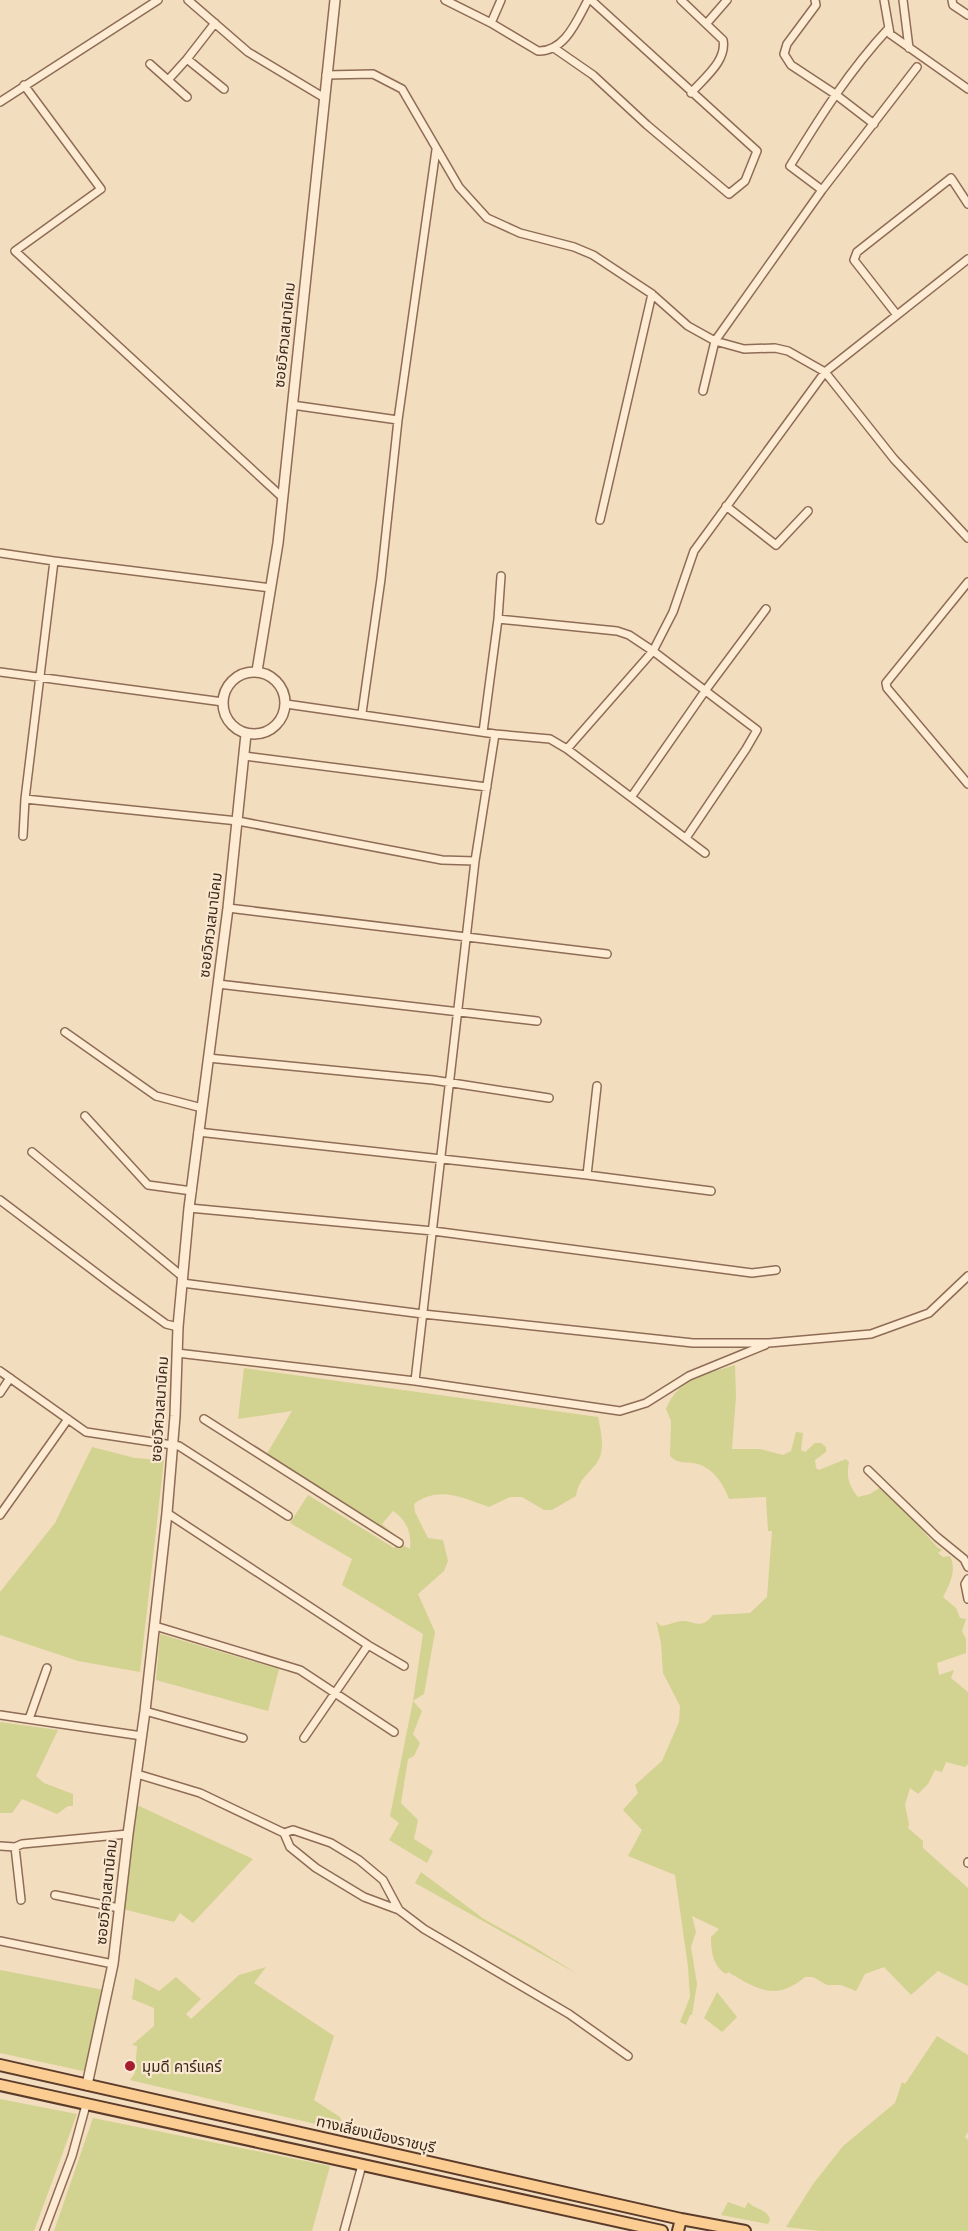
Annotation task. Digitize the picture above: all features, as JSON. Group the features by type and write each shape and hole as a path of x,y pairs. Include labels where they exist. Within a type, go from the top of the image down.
{"main road":[{"name":"ทางเลี่ยงเมืองราชบุรี","path":"0,2065 681,2219 745,2231"},
{"path":"0,2085 662,2231"},
{"path":"678,2231 681,2219"}],"street":[{"path":"0,102 158,0"},
{"path":"189,0 248,52 323,97"},
{"name":"ซอยวิศวเสนานิคม","path":"257,671 271,588 282,497 335,0"},
{"path":"445,0 491,23 538,51 554,48 564,40 590,0 757,152 745,181 729,194 647,125 593,75 554,48"},
{"path":"491,23 501,0"},
{"path":"681,0 723,40 725,48 717,64 691,93"},
{"path":"707,23 727,0"},
{"path":"816,0 816,5 787,44 784,54 791,65 835,94 874,124"},
{"path":"884,0 890,34 968,89"},
{"path":"903,0 909,48"},
{"path":"952,0 953,5 968,15"},
{"path":"168,80 215,23"},
{"path":"822,190 790,166 835,94 862,57 889,28"},
{"path":"187,59 224,89"},
{"path":"150,64 187,97"},
{"path":"703,391 715,341 822,190 917,67"},
{"path":"326,75 373,74 402,89 459,187 487,218 520,233 574,247 593,255 651,294 688,326 715,341 744,349 775,348 789,351 825,372 894,459 968,538"},
{"path":"24,85 101,189 15,251 282,497"},
{"path":"362,713 381,579 398,420 436,150"},
{"path":"897,315 854,260 858,252 951,178 968,204"},
{"path":"567,749 653,651 674,612 694,551 825,372 968,259"},
{"path":"600,520 651,294"},
{"path":"292,405 398,420"},
{"path":"726,506 777,545 808,511"},
{"path":"0,553 271,588"},
{"path":"23,836 25,799 54,561"},
{"path":"483,732 498,619 501,576"},
{"path":"968,582 886,683 887,688 968,784"},
{"path":"632,796 705,691 766,609"},
{"path":"498,619 617,631 629,635 749,723 757,733 687,838"},
{"path":"257,671 266,674 281,686 286,704 285,713 274,728 256,735 246,734 229,722 224,712 223,702 225,692 237,676 257,671"},
{"path":"0,672 223,702"},
{"path":"286,704 550,740 567,749 632,796 705,853"},
{"name":"ซอยวิศวเสนานิคม","path":"87,2085 113,1964 145,1711 167,1513 178,1327 189,1208 228,908 246,734"},
{"path":"415,1381 475,861 495,734"},
{"path":"244,756 487,787"},
{"path":"25,799 238,821 442,860 475,861"},
{"path":"228,908 607,954"},
{"path":"218,984 537,1021"},
{"path":"65,1032 156,1096 202,1108"},
{"path":"208,1058 450,1083 549,1098"},
{"path":"587,1175 597,1086"},
{"path":"85,1116 148,1185 192,1191"},
{"path":"198,1132 441,1158 711,1191"},
{"path":"32,1152 182,1280 423,1314 693,1343 769,1343 871,1334 929,1313 968,1276"},
{"path":"0,1200 149,1312 166,1324 178,1327"},
{"path":"189,1208 433,1231 752,1273 776,1270"},
{"path":"177,1353 415,1381 620,1411 646,1403 689,1376 769,1343"},
{"path":"0,1371 86,1432 179,1446 288,1516"},
{"path":"0,1393 10,1378"},
{"path":"0,1515 68,1419"},
{"path":"204,1419 399,1543"},
{"path":"868,1470 937,1537 964,1559 968,1567"},
{"path":"0,1499 8,1504"},
{"path":"167,1513 368,1645 404,1666"},
{"path":"968,1579 965,1584 968,1599"},
{"path":"155,1626 300,1670 394,1732"},
{"path":"304,1738 368,1645"},
{"path":"29,1719 47,1668"},
{"path":"145,1711 243,1738"},
{"path":"0,1715 142,1736"},
{"path":"137,1774 200,1793 284,1833 291,1847 315,1868 364,1897 399,1910 424,1929 569,2014 628,2056"},
{"path":"284,1833 294,1830 331,1843 359,1860 384,1880 399,1910"},
{"path":"0,1846 15,1847 22,1844 128,1834"},
{"path":"15,1847 21,1900"},
{"path":"55,1895 119,1908"},
{"path":"0,1941 113,1964"},
{"path":"44,2231 72,2156 86,2105"},
{"path":"344,2231 362,2165"}],"green space":[{"path":"735,1365 736,1396 732,1449 760,1449 783,1455 791,1451 796,1432 803,1433 801,1450 805,1452 815,1443 821,1443 826,1447 826,1452 815,1460 816,1468 819,1470 846,1459 849,1462 849,1481 858,1497 870,1494 881,1487 942,1550 938,1553 943,1557 950,1556 952,1561 952,1577 943,1597 956,1608 960,1618 966,1619 962,1631 966,1639 966,1653 937,1663 939,1675 954,1670 951,1678 968,1692 968,1764 965,1767 946,1762 942,1772 935,1770 928,1784 918,1794 910,1788 905,1805 908,1828 923,1841 923,1848 968,1888 968,1986 938,1971 911,1995 884,1967 865,1974 856,1991 841,1985 827,1985 813,1977 805,1977 794,1985 775,1991 757,1988 728,1972 726,1974 718,1967 712,1953 711,1937 719,1929 692,1916 696,1932 691,1947 697,1984 692,2015 686,2025 680,2022 690,1997 675,1875 628,1856 642,1830 623,1810 638,1793 635,1785 662,1761 679,1722 680,1706 663,1673 661,1643 656,1621 661,1626 681,1621 701,1624 713,1615 750,1613 767,1597 772,1531 768,1531 766,1497 729,1499 721,1483 704,1466 676,1461 670,1456 671,1421 666,1409 672,1398 678,1390 694,1378"},
{"path":"244,1368 598,1417 602,1447 599,1459 581,1482 576,1496 552,1510 544,1510 522,1497 510,1497 489,1507 460,1497 442,1494 423,1498 414,1504 415,1512 428,1538 443,1540 448,1561 444,1571 418,1594 435,1632 424,1694 413,1701 423,1634 342,1585 352,1559 290,1523 308,1495 394,1548 399,1543 265,1457 292,1411 238,1419","holes":["393,1511 407,1527 410,1549 399,1543 400,1539 382,1524"]},
{"path":"92,1447 135,1458 164,1460 140,1672 78,1661 0,1635 0,1592 55,1523"},
{"path":"160,1634 279,1669 268,1711 156,1680"},
{"path":"413,1701 422,1711 413,1734 420,1743 414,1756 408,1759 401,1803 418,1820 414,1839 433,1851 427,1863 389,1840 399,1823 390,1816"},
{"path":"0,1722 58,1730 36,1776 44,1783 73,1794 73,1806 68,1806 57,1814 22,1799 12,1813 0,1813"},
{"path":"137,1805 253,1859 193,1923 180,1913 174,1922 123,1909"},
{"path":"421,1872 484,1919 579,1975 415,1883"},
{"path":"266,1967 254,1983 334,2036 314,2100 340,2117 344,2128 324,2126 130,2080 135,2073 137,2046 132,2045 154,2026 154,2008 132,1999 135,1978 159,1991 176,1977 201,1999 186,2014 191,2019 239,1975"},
{"path":"0,1970 104,1990 87,2066 83,2071 0,2053"},
{"path":"717,1992 737,2017 722,2032 704,2018"},
{"path":"937,2036 968,2055 968,2132 965,2137 968,2140 968,2231 820,2231 786,2227 813,2184 843,2146 895,2103 902,2082 905,2084"},
{"path":"0,2099 77,2114 34,2231 0,2231"},
{"path":"93,2118 330,2166 312,2231 54,2231"},
{"path":"728,2202 745,2208 748,2202 768,2215 770,2219 768,2224 721,2215"}],"place":[{"name":"มุมดี คาร์แคร์","path":"130,2066"}]}
